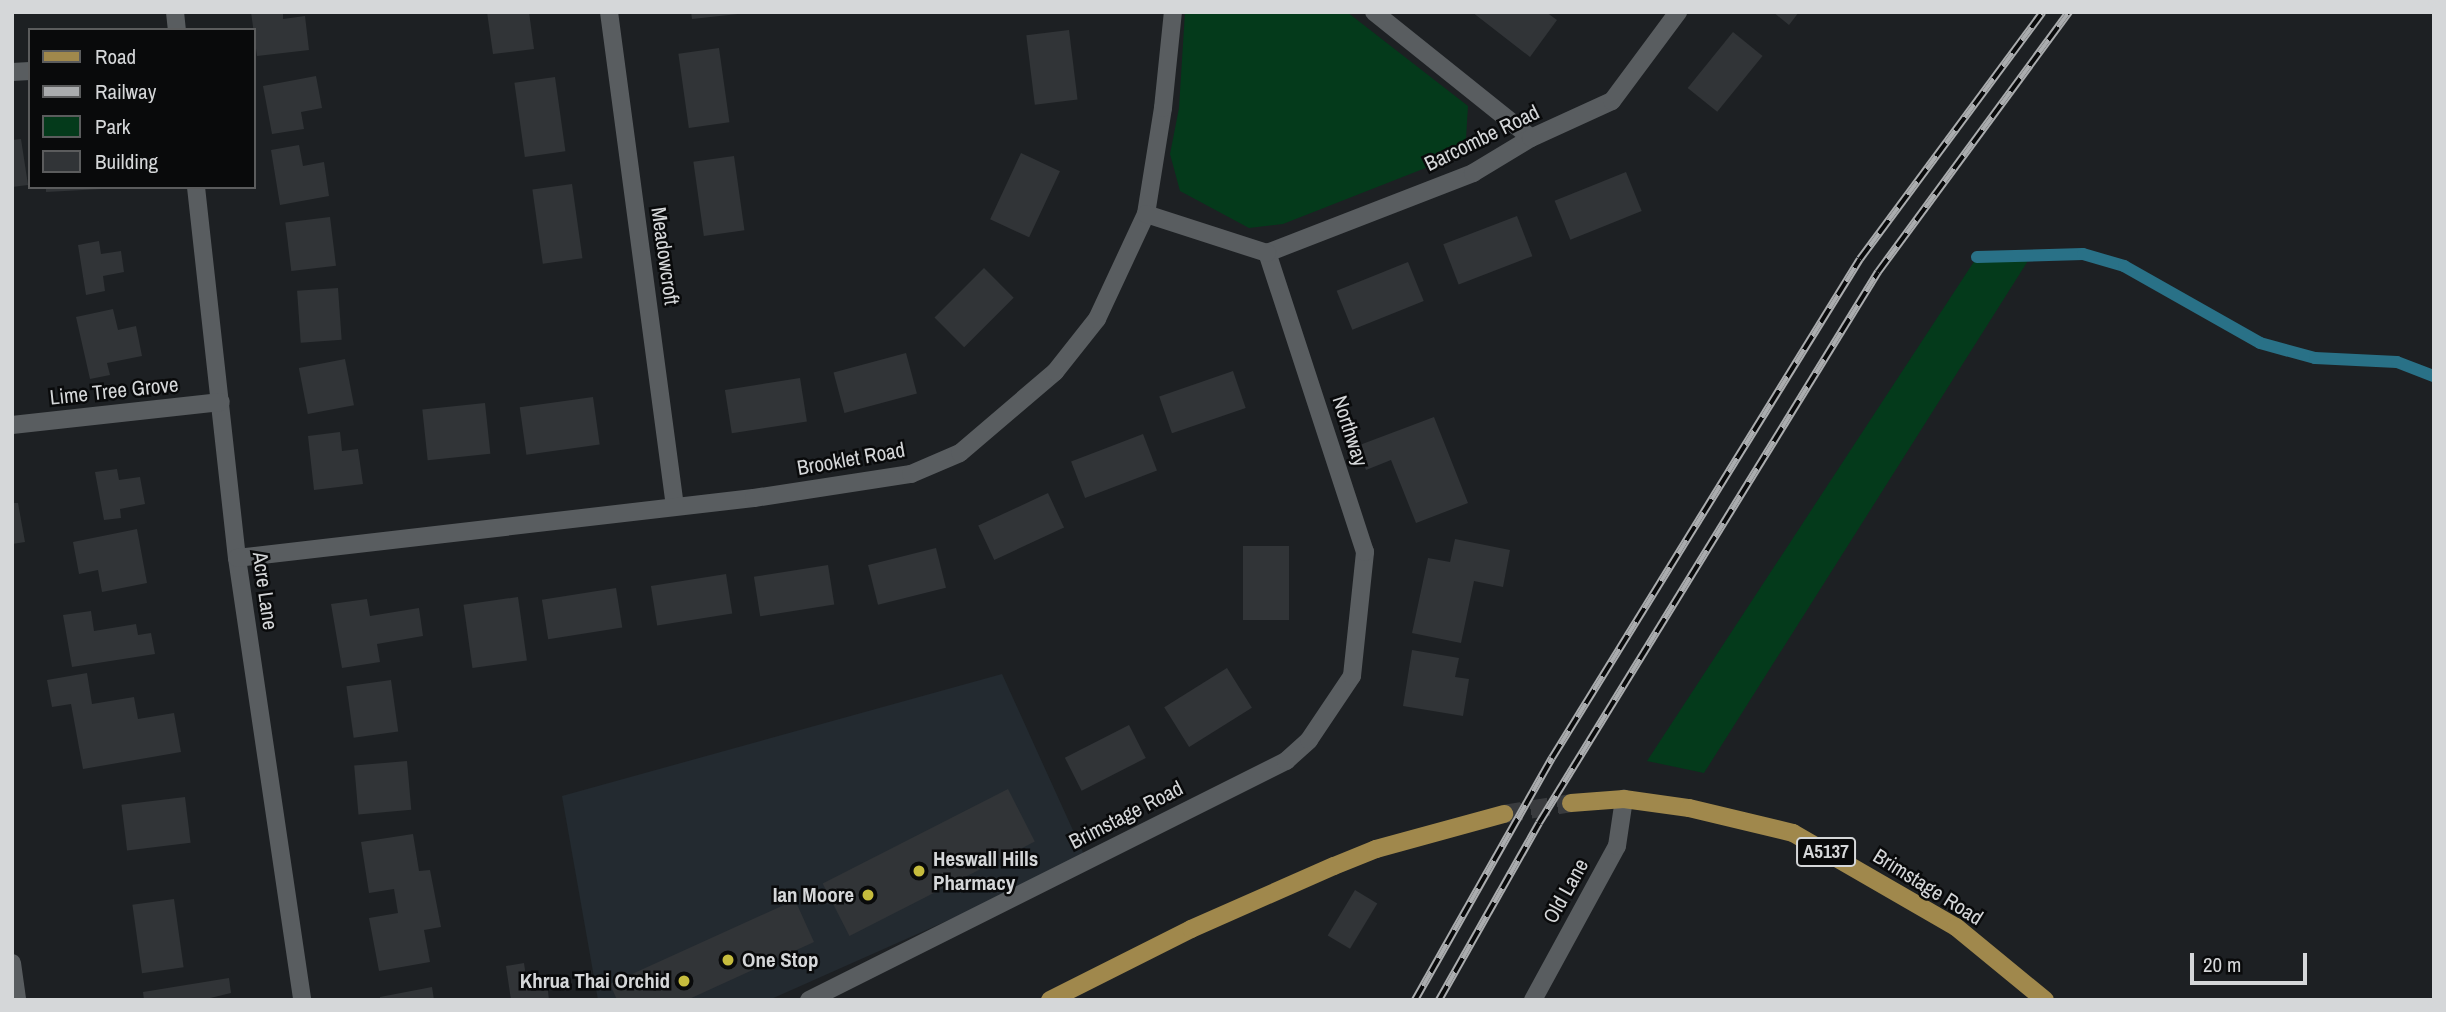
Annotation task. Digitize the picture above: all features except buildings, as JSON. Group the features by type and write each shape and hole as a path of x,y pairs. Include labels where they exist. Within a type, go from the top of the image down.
{"main road":[{"name":"Brimstage Road","path":"1571,803 1623,799 1689,808 1793,833 1956,927 2045,1000"},
{"path":"1050,1000 1191,929 1334,866 1376,849 1504,814"}],"street":[{"name":"Meadowcroft","path":"609,12 675,505"},
{"name":"Brooklet Road","path":"237,558 675,505 754,498 911,474 960,453 1055,372 1097,319 1146,214 1163,108 1173,12"},
{"path":"1374,12 1531,138"},
{"name":"Barcombe Road","path":"1267,253 1473,173 1531,138 1612,101 1678,12"},
{"name":"Acre Lane","path":"196,189 237,558 302,1000"},
{"path":"1146,214 1267,253"},
{"name":"Northway","path":"1267,253 1366,552 1352,676 1309,740"},
{"name":"Lime Tree Grove","path":"12,425 220,402"},
{"name":"Brimstage Road","path":"809,1000 1286,761 1309,740"},
{"name":"Old Lane","path":"1533,1000 1617,846 1623,799"},
{"path":"12,963 17,1000"}],"shaded area":[{"path":"1002,674 1086,859 769,1000 598,1000 562,796"}],"green space":[{"path":"1185,12 1347,12 1468,106 1466,138 1456,156 1283,224 1249,228 1180,191 1170,154 1179,108"},
{"path":"2031,256 1704,773 1647,761 1977,257"}],"waterway":[{"path":"1977,257 2083,254 2124,266 2260,343 2315,358 2397,362 2434,376"}],"tunnel":[{"path":"1504,814 1571,803"}],"railway":[{"path":"1415,1000 1552,758 1860,259 2043,12"},
{"path":"1439,1000 1539,823 1878,272 2069,12"}],"place":[{"name":"Heswall Hills Pharmacy","path":"919,871"},
{"name":"Ian Moore","path":"868,895"},
{"name":"One Stop","path":"728,960"},
{"name":"Khrua Thai Orchid","path":"684,981"}]}
